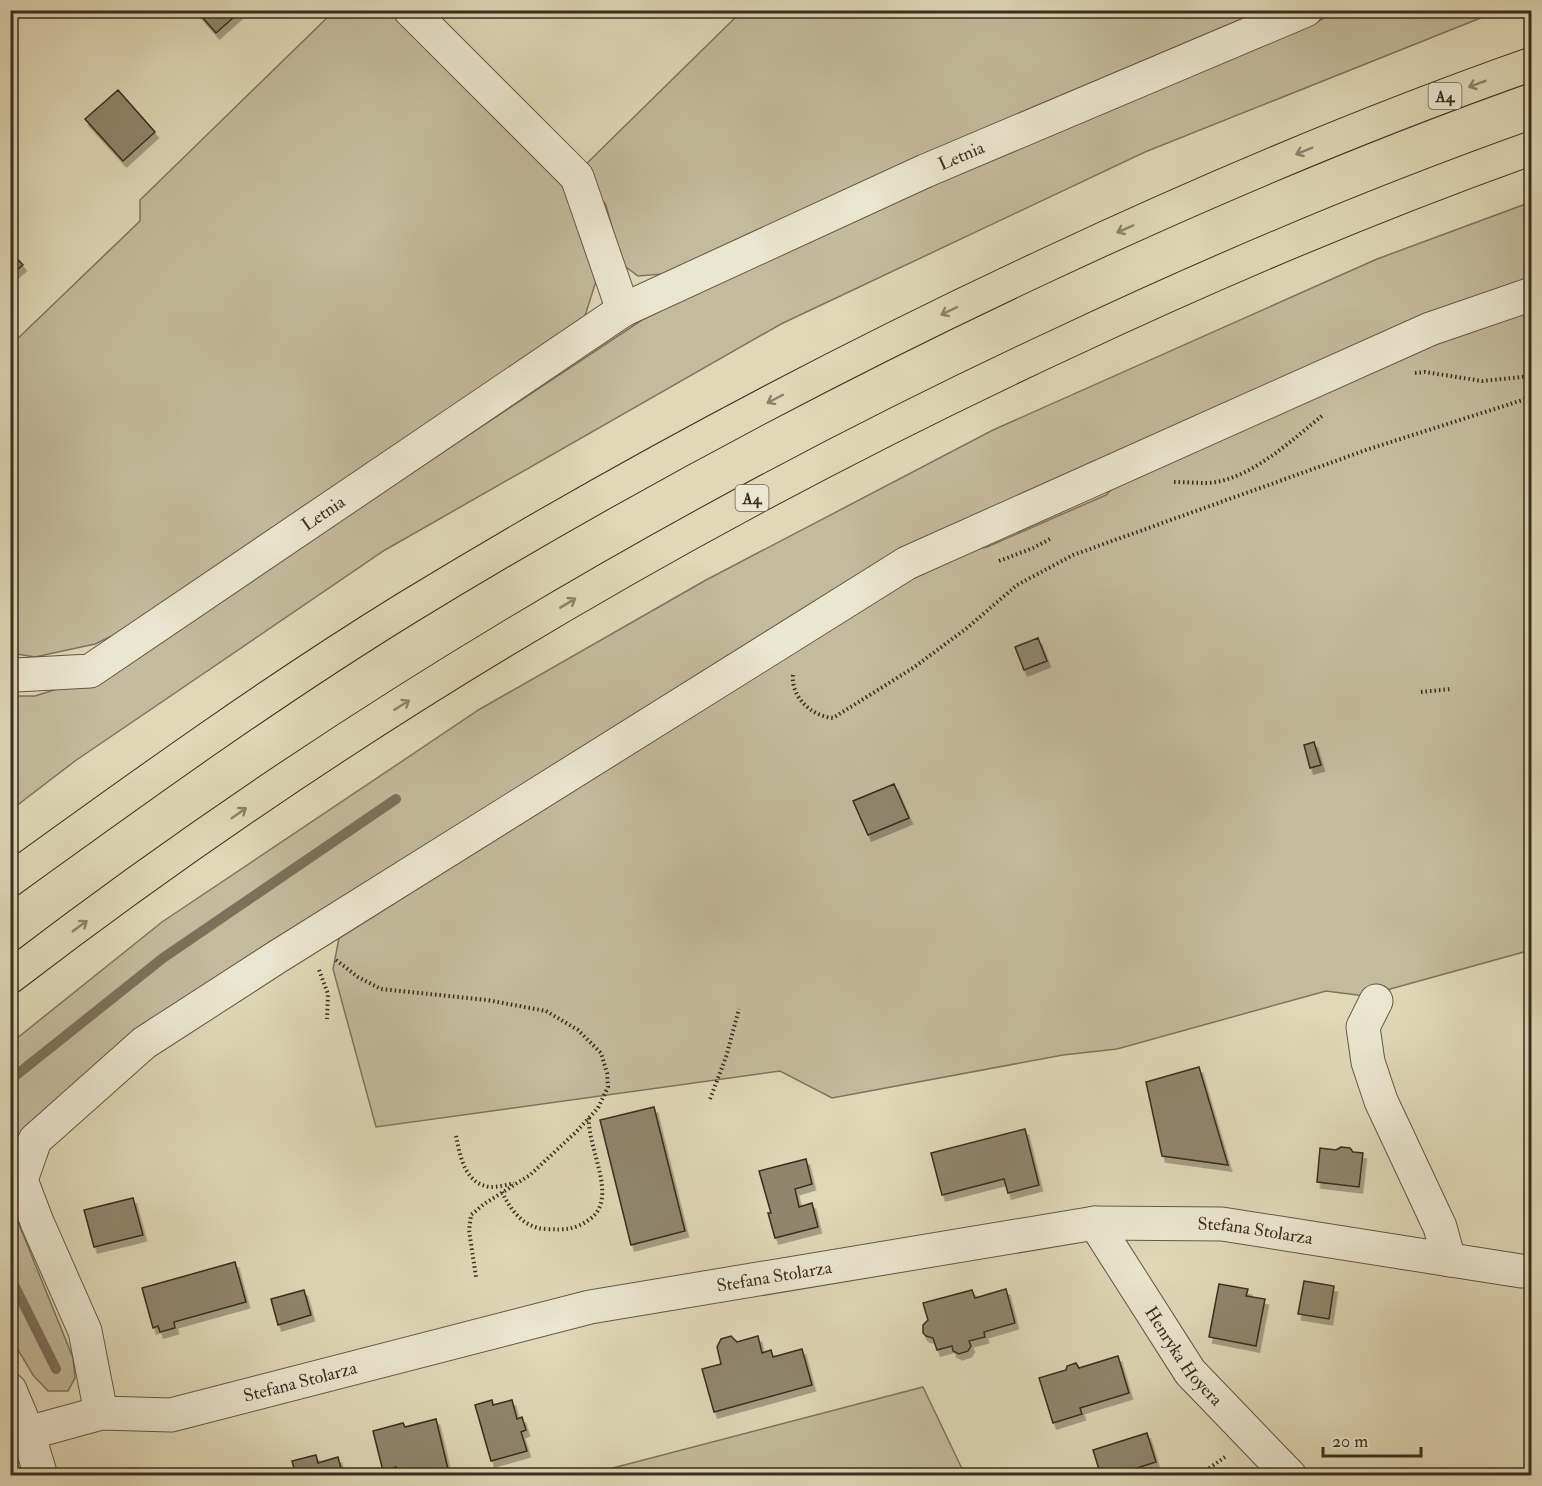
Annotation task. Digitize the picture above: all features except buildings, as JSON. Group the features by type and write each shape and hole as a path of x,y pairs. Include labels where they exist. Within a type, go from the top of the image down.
{"highway":[{"name":"A4","path":"10,880 260,703 403,611 679,450 910,330 1231,181 1358,129 1532,64"},
{"name":"A4","path":"10,977 154,871 307,765 591,589 707,523 839,452 952,395 1182,288 1316,231 1532,148"}],"street":[{"path":"410,10 577,177 623,310"},
{"name":"Letnia","path":"10,673 16,675 90,671 623,310 925,171 1306,10"},
{"path":"101,1413 85,1331 21,1180 35,1140 144,1043 277,957 907,563 1430,329 1532,294"},
{"path":"1376,1001 1363,1027 1368,1062 1380,1101 1440,1227 1449,1260"},
{"name":"Stefana Stolarza","path":"16,1409 171,1415 590,1307 1095,1223 1222,1224 1532,1271"},
{"name":"Henryka Hoyera","path":"1095,1223 1190,1372 1290,1476"},
{"path":"16,1409 41,1476"}],"path":[{"path":"1404,375 1425,372 1482,381 1532,376"},
{"path":"796,668 792,676 795,694 809,709 822,717 833,718 913,668 968,628 1017,585 1073,555 1369,449 1532,398"},
{"path":"1164,481 1209,483 1242,474 1282,448 1325,414"},
{"path":"988,565 1033,548 1052,537"},
{"path":"1421,693 1451,689"},
{"path":"341,966 381,989 487,1000 546,1011 578,1030 602,1053 608,1087 598,1108 530,1175 471,1215 469,1230 476,1277"},
{"path":"322,975 327,994 327,1019"},
{"path":"710,1099 726,1057 739,1010"},
{"path":"502,1192 509,1207 522,1221 539,1229 563,1230 579,1227 596,1215 602,1203 602,1187 588,1130 590,1117"},
{"path":"456,1136 460,1158 469,1175 479,1184 492,1187 518,1183"},
{"path":"1192,1476 1208,1469 1233,1452"}],"shaded area":[{"path":"334,11 389,11 575,199 597,278 584,319 141,622 95,644 35,657 11,653 11,345 140,221 140,200"},
{"path":"742,11 1287,11 676,273 638,276 622,264 606,205 580,170"},
{"path":"1341,11 1498,11 1145,152 781,324 385,550 75,761 11,810 11,696 35,696 85,680 203,611 642,320 757,261"},
{"path":"1531,202 1531,284 898,556 33,1129 11,1155 11,1043 162,922 480,709 706,580 993,430 1377,259"},
{"path":"1531,305 1531,950 1365,996 1326,991 1117,1049 1063,1055 832,1098 780,1071 376,1127 333,969 339,938 935,559 987,547 1106,495 1125,476 1433,338"},
{"path":"10,1202 73,1358 75,1378 68,1391 48,1391 33,1375 11,1338"},
{"path":"923,1387 965,1475 586,1475"}],"waterway":[{"path":"10,1080 163,958 396,799"},
{"path":"10,1277 56,1369"}]}
